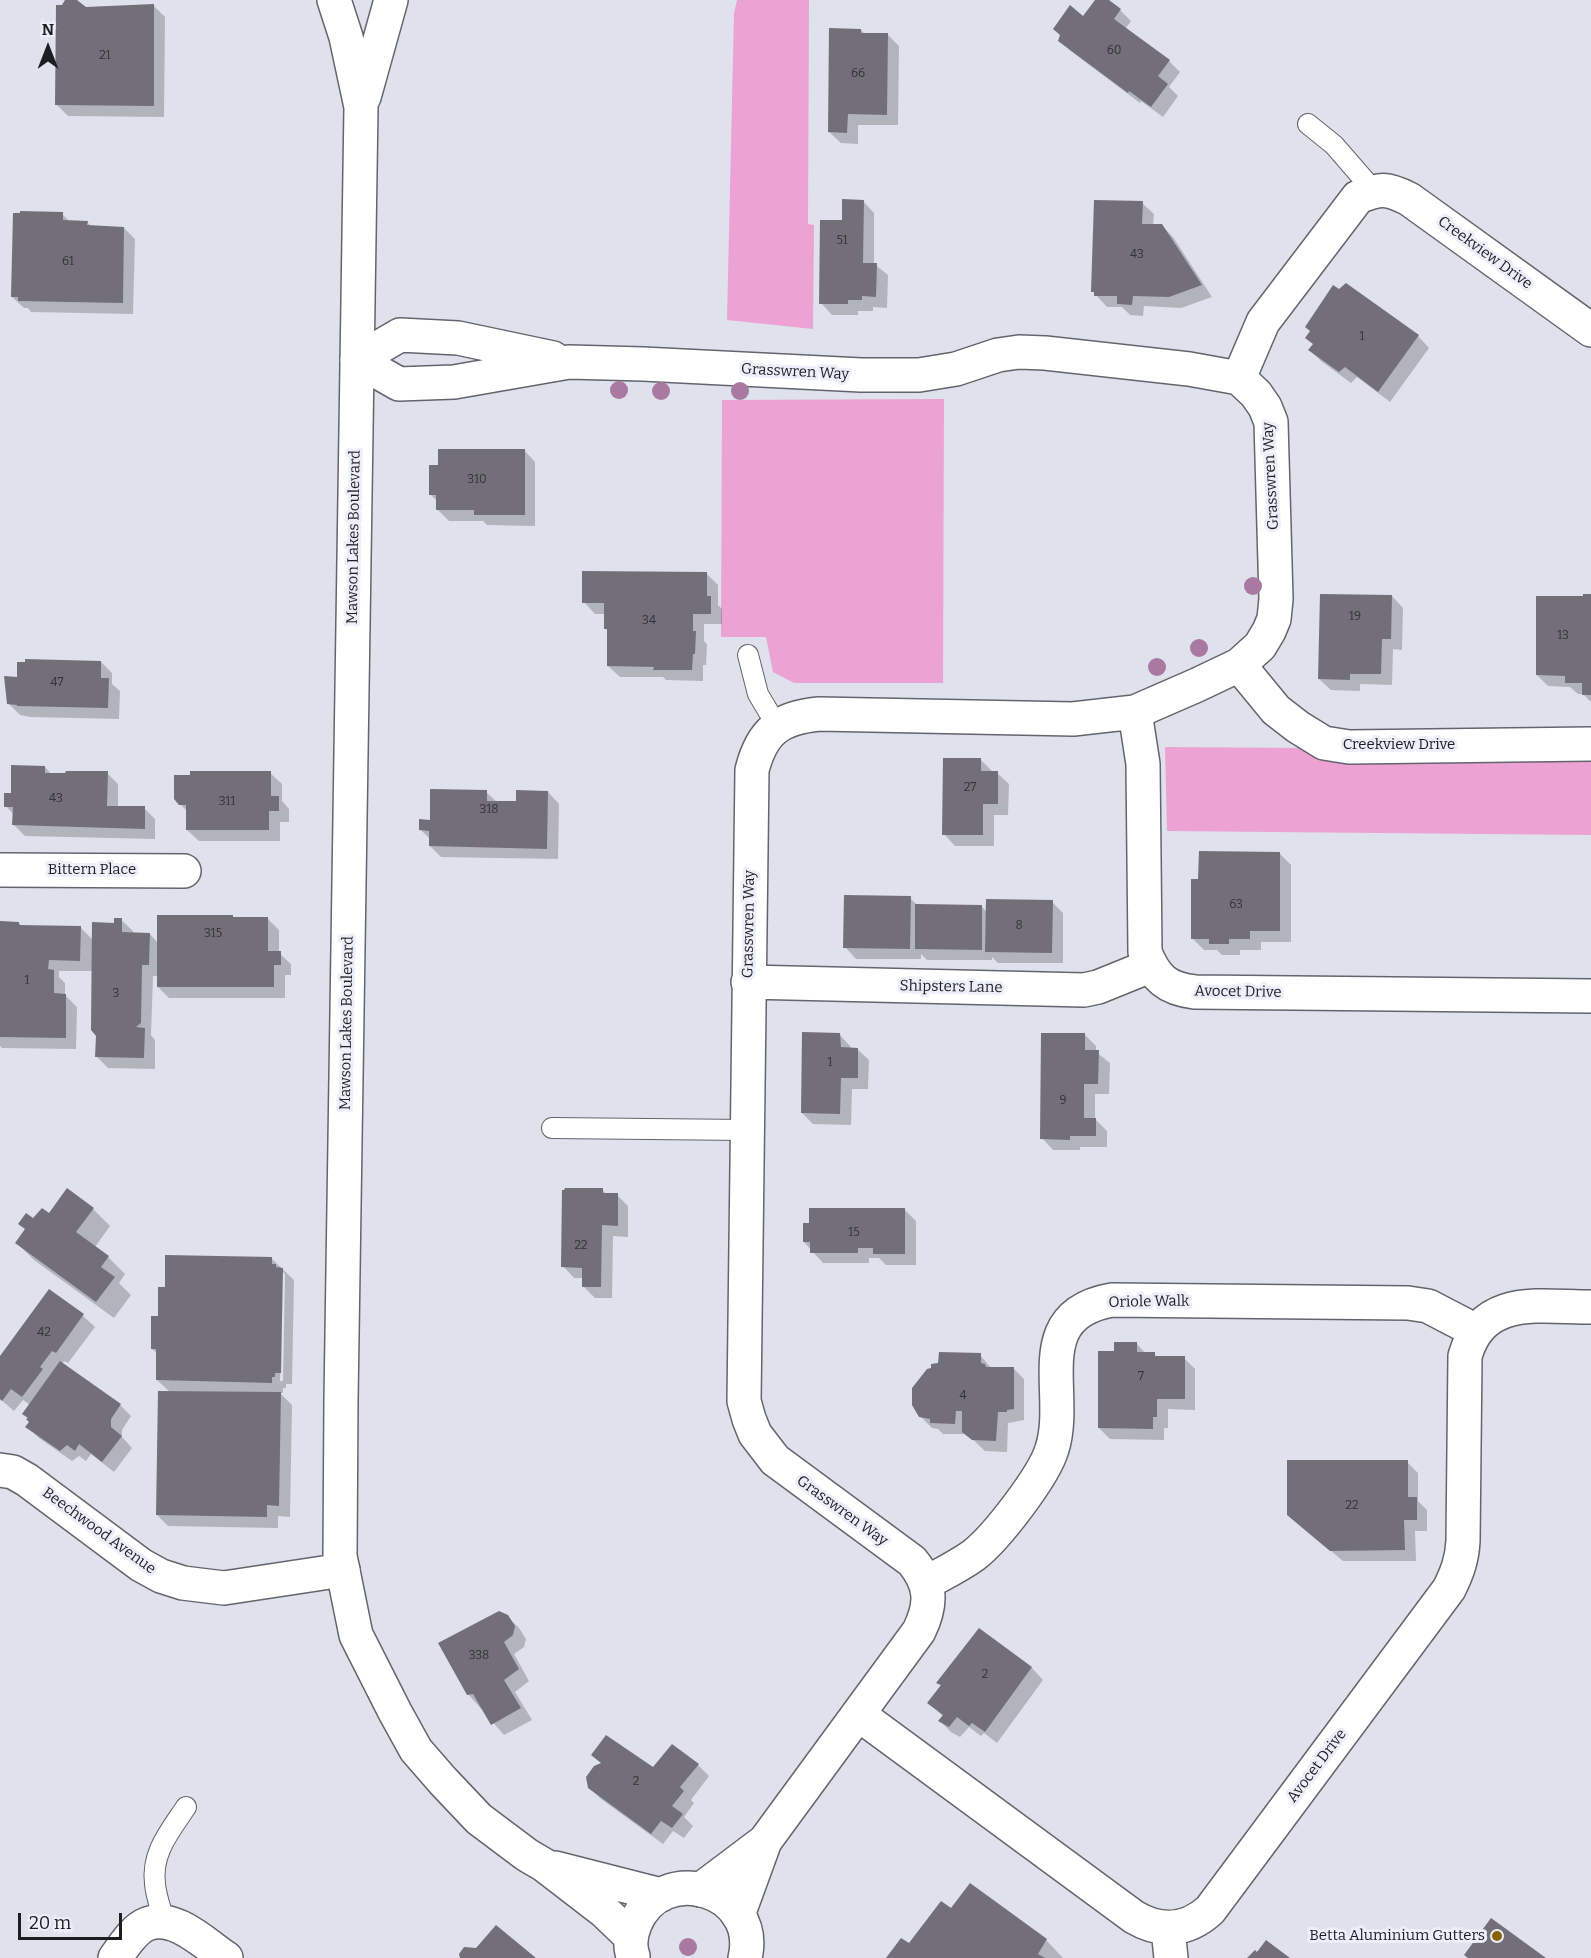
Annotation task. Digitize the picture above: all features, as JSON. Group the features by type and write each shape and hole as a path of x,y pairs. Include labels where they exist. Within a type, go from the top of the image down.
{"street":[{"path":"334,0 343,5 363,8 390,0"},
{"name":"Mawson Lakes Boulevard","path":"334,0 346,37 361,107"},
{"name":"Mawson Lakes Boulevard","path":"390,0 361,107 340,1556 356,1635 416,1750 480,1819 605,1912 633,1948"},
{"name":"Creekview Drive","path":"1374,191 1391,190 1409,199 1591,330"},
{"path":"1239,378 1263,322 1358,197 1374,191"},
{"name":"Grasswren Way","path":"357,360 400,335 458,338 569,362 861,375 919,375 956,369 998,355 1019,352 1178,368 1239,378 1256,394 1265,407 1270,422 1276,599 1274,619 1260,646 1239,664 1135,712 1072,719 819,714 798,716 777,726 762,740 757,751 752,770 744,1401 749,1419 763,1446 775,1460 912,1562 926,1583"},
{"name":"Grasswren Way","path":"357,360 399,384 454,382 569,362"},
{"name":"Creekview Drive","path":"1239,664 1276,710 1324,743 1349,747 1591,744"},
{"path":"1135,712 1143,764 1143,938 1150,966"},
{"name":"Bittern Place","path":"0,870 184,871"},
{"name":"Shipsters Lane","path":"748,982 1084,990 1098,987 1150,966"},
{"name":"Avocet Drive","path":"1150,966 1167,984 1180,990 1195,992 1591,996"},
{"name":"Oriole Walk","path":"926,1583 975,1555 987,1543 1044,1469 1053,1448 1056,1428 1056,1353 1059,1339 1072,1318 1086,1308 1112,1300 1408,1303 1428,1306 1476,1331"},
{"name":"Avocet Drive","path":"858,1713 1145,1923 1169,1943 1186,1926 1210,1910 1449,1589 1458,1571 1463,1541 1465,1356 1468,1344 1476,1331 1494,1314 1517,1306 1591,1307"},
{"name":"Beechwood Avenue","path":"0,1470 13,1472 27,1480 141,1565 161,1576 183,1583 208,1588 232,1588 343,1570"},
{"path":"738,1915 765,1841 919,1631 926,1616 929,1601 926,1583"},
{"path":"700,1890 765,1841"},
{"name":"Mawson Lakes Boulevard","path":"544,1865 661,1895"},
{"path":"633,1948 639,1915 653,1900 670,1890 691,1887 711,1891 738,1915 744,1928 748,1955"},
{"path":"115,1958 135,1932 146,1924 164,1921 180,1927 226,1958"}],"lane":[{"path":"1308,124 1334,145 1374,191"},
{"path":"748,655 758,694 777,726"},
{"path":"552,1128 746,1130"},
{"path":"164,1921 155,1884 155,1863 160,1846 186,1807"}],"shaded area":[{"path":"737,0 809,0 808,224 814,225 813,329 727,320 734,13"},
{"path":"944,399 943,683 794,683 773,672 766,637 721,637 722,400"},
{"path":"1165,747 1591,750 1591,835 1167,831"}],"building":[{"path":"65,0 77,0 86,7 154,4 154,106 55,105 56,5 62,5"},
{"path":"1095,0 1109,0 1121,9 1114,19 1170,60 1158,76 1168,84 1151,107 1129,91 1128,93 1058,41 1060,35 1053,29 1070,5 1083,16"},
{"path":"829,28 861,29 861,33 888,33 887,115 848,114 847,133 828,132"},
{"path":"842,199 864,200 863,263 877,263 876,297 862,296 862,300 848,300 848,304 819,304 820,220 842,220"},
{"path":"1094,200 1143,201 1142,224 1162,224 1202,285 1169,297 1133,296 1132,305 1117,304 1117,296 1094,296 1094,292 1091,292"},
{"path":"20,211 63,212 63,220 88,221 87,225 124,227 123,303 18,301 18,297 11,297 13,213 20,213"},
{"path":"1346,283 1419,335 1378,392 1345,367 1339,372 1308,350 1313,344 1305,338 1310,331 1305,327 1333,285 1339,289"},
{"path":"438,449 525,449 525,515 474,515 474,510 436,510 436,495 429,495 429,465 438,465"},
{"path":"582,571 707,572 707,596 711,596 711,614 693,614 693,631 696,631 692,670 653,670 654,667 607,666 604,603 582,603"},
{"path":"1320,594 1392,595 1391,639 1382,639 1381,674 1350,674 1350,680 1318,679"},
{"path":"1583,594 1591,594 1591,695 1582,695 1582,683 1565,683 1565,676 1536,675 1536,596 1583,596"},
{"path":"25,659 101,661 101,678 109,678 108,708 7,704 4,676 17,677 17,662 25,662"},
{"path":"943,758 981,758 981,771 998,771 998,804 983,804 983,835 942,835"},
{"path":"11,765 45,766 45,773 108,771 107,806 145,806 145,829 12,825 13,807 4,807 4,793 11,793"},
{"path":"190,771 271,771 271,796 279,796 279,811 269,811 269,830 186,830 186,805 179,805 174,799 174,775 190,775"},
{"path":"430,789 487,790 487,801 516,801 516,790 548,791 547,849 429,846 429,831 419,830 419,819 430,820"},
{"path":"1199,851 1280,852 1280,931 1250,931 1250,939 1229,939 1229,944 1209,944 1209,939 1191,939 1191,879 1198,879"},
{"path":"844,895 911,896 910,949 843,948"},
{"path":"986,899 1053,900 1052,953 985,952"},
{"path":"915,904 982,905 982,950 915,949"},
{"path":"157,915 268,917 268,951 281,951 281,965 274,965 274,987 157,987"},
{"path":"114,918 122,918 122,932 150,933 149,965 142,965 141,1023 136,1027 145,1028 144,1058 95,1057 96,1036 91,1030 92,922 114,923"},
{"path":"0,921 19,922 19,925 81,926 80,961 49,960 48,969 54,970 54,993 66,994 66,1038 0,1037"},
{"path":"802,1032 840,1033 841,1047 858,1048 858,1078 841,1078 840,1114 801,1113"},
{"path":"1041,1033 1085,1033 1085,1050 1099,1050 1098,1084 1084,1084 1084,1118 1096,1118 1096,1136 1070,1136 1070,1140 1040,1139"},
{"path":"67,1188 94,1208 76,1232 109,1256 101,1267 115,1277 96,1302 15,1243 25,1229 18,1224 26,1213 33,1218 42,1208 49,1213"},
{"path":"565,1188 603,1188 603,1193 618,1193 618,1226 602,1225 601,1287 582,1287 582,1268 561,1267 562,1190"},
{"path":"809,1208 905,1208 905,1254 873,1254 873,1248 858,1248 858,1253 810,1253 810,1242 803,1242 803,1223 809,1223"},
{"path":"165,1255 272,1257 272,1264 283,1268 281,1373 275,1373 272,1383 156,1380 156,1349 151,1349 151,1316 158,1316 158,1287 165,1287"},
{"path":"49,1289 84,1314 56,1353 52,1351 40,1367 43,1369 22,1397 11,1389 2,1401 0,1399 0,1356"},
{"path":"1114,1342 1137,1342 1137,1352 1155,1352 1155,1356 1185,1356 1185,1399 1157,1399 1157,1417 1153,1417 1153,1429 1098,1428 1098,1351 1114,1351"},
{"path":"939,1352 981,1353 981,1363 986,1367 1014,1367 1014,1409 998,1412 996,1441 972,1440 962,1432 962,1411 956,1411 955,1424 930,1423 930,1419 919,1417 912,1405 912,1388 927,1369 931,1368 931,1364 938,1363"},
{"path":"60,1361 121,1404 111,1419 111,1427 122,1436 102,1462 79,1444 75,1451 67,1445 60,1451 25,1427 29,1422 26,1419 28,1418 22,1414"},
{"path":"158,1391 281,1392 279,1506 267,1505 267,1517 156,1515"},
{"path":"1287,1460 1408,1460 1408,1497 1417,1497 1417,1520 1404,1520 1405,1550 1330,1551 1287,1515"},
{"path":"499,1611 508,1615 515,1626 513,1635 504,1642 519,1669 504,1680 521,1708 491,1725 473,1694 467,1695 438,1643"},
{"path":"979,1628 1032,1667 985,1732 972,1723 969,1726 957,1717 949,1727 938,1721 943,1715 927,1703 941,1685 936,1683"},
{"path":"606,1735 653,1767 672,1744 699,1764 680,1787 684,1791 672,1806 683,1814 672,1828 661,1821 651,1834 588,1788 586,1777 594,1766 601,1763 591,1755"},
{"path":"970,1883 1047,1939 1038,1954 1045,1958 886,1958 901,1938 909,1943 941,1901 951,1908"},
{"name":"Betta Aluminium Gutters","path":"1491,1918 1546,1958 1468,1958 1464,1955"},
{"path":"496,1925 536,1958 460,1958 459,1954 464,1947 476,1948"},
{"path":"1266,1940 1290,1958 1247,1958 1255,1950 1257,1952"}],"place":[{"name":"Betta Aluminium Gutters","path":"1497,1936"}]}
